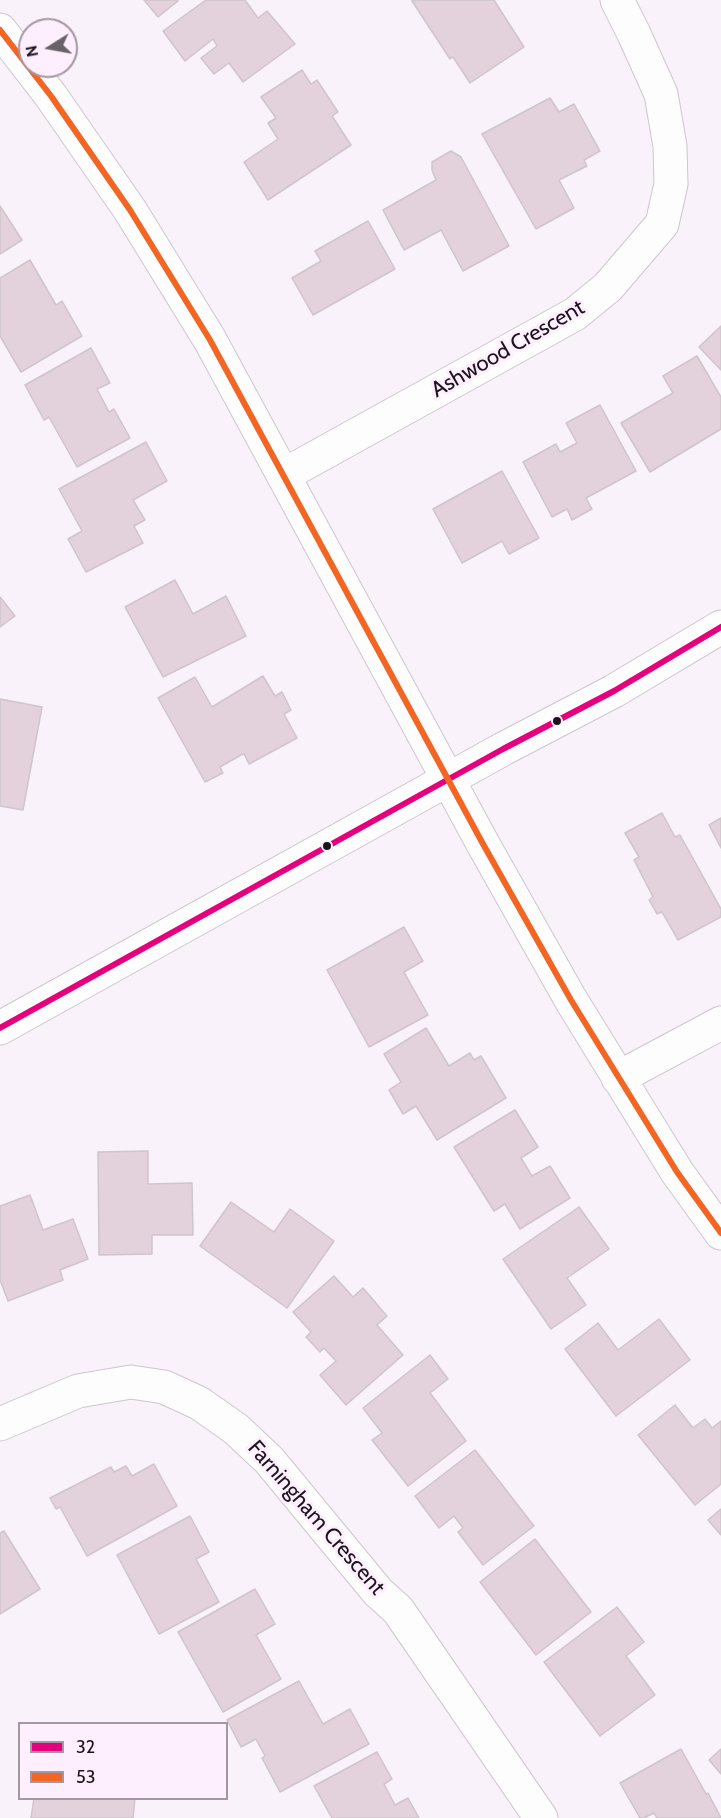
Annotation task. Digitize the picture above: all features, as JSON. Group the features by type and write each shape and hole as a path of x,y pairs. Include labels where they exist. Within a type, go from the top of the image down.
{"street":[{"name":"Ashwood Crescent","path":"284,475 575,314 608,287 662,224 671,184 670,147 661,94 617,0"},
{"path":"0,30 51,96 130,210 210,340 570,1000 677,1172 721,1233"},
{"path":"0,1028 503,749 614,691 721,627"},
{"path":"618,1078 721,1023"},
{"name":"Farningham Crescent","path":"0,1424 78,1391 131,1382 164,1387 199,1402 236,1429 269,1460 372,1584 398,1611 541,1818"}],"building":[{"path":"144,0 177,0 178,1 158,17"},
{"path":"206,0 245,0 258,18 267,11 295,44 243,82 229,63 214,74 201,58 217,46 213,39 185,61 163,31"},
{"path":"494,0 524,47 470,83 453,57 450,59 412,1"},
{"path":"302,70 311,84 317,80 338,112 332,116 351,145 268,200 244,162 278,139 268,123 276,118 261,97"},
{"path":"550,98 559,112 574,104 600,151 584,160 587,166 559,180 574,208 536,229 482,134"},
{"path":"451,151 461,157 509,246 463,271 441,230 404,250 383,210 436,180 432,162"},
{"path":"0,206 22,240 0,254"},
{"path":"368,221 395,269 313,315 292,278 321,261 315,251"},
{"path":"30,260 56,305 62,301 82,336 21,372 0,336 0,278"},
{"path":"721,326 721,370 699,347"},
{"path":"91,348 110,383 97,389 109,412 114,409 130,438 77,467 49,417 44,420 25,385"},
{"path":"697,356 721,397 721,429 650,472 621,423 673,393 663,376"},
{"path":"600,405 636,471 586,498 592,509 572,520 567,509 552,517 523,462 556,444 560,452 577,443 566,423"},
{"path":"146,442 167,481 133,500 145,520 134,526 143,543 86,572 68,539 82,531 59,489"},
{"path":"502,471 539,538 509,554 502,541 462,563 433,509"},
{"path":"175,580 193,614 226,596 246,636 163,677 125,607"},
{"path":"0,597 15,616 0,627"},
{"path":"263,676 275,696 282,692 291,710 284,714 297,738 249,764 244,754 241,755 220,767 223,773 205,782 158,698 195,677 212,707"},
{"path":"0,699 42,707 23,810 0,806"},
{"path":"662,813 675,837 680,835 721,909 721,917 678,940 662,912 657,914 649,900 653,897 634,860 639,857 625,833"},
{"path":"721,818 721,848 709,825"},
{"path":"404,927 423,961 404,972 428,1015 369,1047 327,970"},
{"path":"426,1028 449,1066 470,1053 474,1060 481,1056 506,1098 437,1140 416,1106 403,1114 389,1090 401,1082 384,1054"},
{"path":"515,1110 538,1147 521,1158 532,1176 550,1166 570,1198 520,1229 505,1204 494,1211 454,1147"},
{"path":"148,1151 148,1184 192,1183 193,1235 152,1235 152,1254 99,1255 98,1152"},
{"path":"30,1195 43,1230 73,1219 88,1259 60,1270 63,1280 8,1301 0,1280 0,1206"},
{"path":"231,1202 274,1232 290,1209 334,1241 287,1308 200,1246"},
{"path":"579,1207 609,1249 567,1278 586,1305 551,1329 503,1259"},
{"path":"334,1276 353,1297 363,1288 387,1316 377,1325 403,1355 346,1405 320,1375 336,1361 324,1348 320,1352 306,1337 311,1332 293,1312"},
{"path":"659,1319 690,1360 616,1416 565,1349 598,1323 618,1350"},
{"path":"430,1355 448,1379 430,1393 466,1441 408,1486 372,1440 382,1433 363,1408"},
{"path":"675,1405 693,1428 705,1419 712,1428 721,1421 721,1484 695,1505 638,1435"},
{"path":"475,1450 534,1526 483,1565 458,1532 463,1528 454,1516 439,1528 415,1496"},
{"path":"154,1464 177,1506 87,1556 60,1507 56,1509 50,1498 111,1467 114,1472 126,1466 132,1476"},
{"path":"721,1509 721,1535 708,1520"},
{"path":"190,1516 209,1552 196,1559 219,1602 159,1634 117,1555"},
{"path":"4,1531 40,1589 0,1614 0,1533"},
{"path":"535,1539 591,1612 536,1655 480,1582"},
{"path":"255,1589 275,1624 256,1635 281,1679 223,1712 178,1632"},
{"path":"617,1607 644,1642 626,1656 655,1695 600,1736 544,1662"},
{"path":"299,1681 323,1724 350,1709 369,1744 280,1792 262,1758 265,1756 256,1739 241,1747 227,1720"},
{"path":"681,1749 721,1818 657,1818 654,1813 640,1818 620,1783"},
{"path":"721,1749 721,1774 709,1760"},
{"path":"377,1752 392,1779 384,1784 395,1805 408,1798 419,1818 332,1818 314,1786"},
{"path":"34,1800 135,1800 133,1818 31,1818"}],"transit line":[{"name":"53","path":"0,30 51,96 130,210 210,340 483,844 571,1000 677,1172 721,1233"},
{"name":"32","path":"0,1028 503,749 614,691 721,627"}]}
